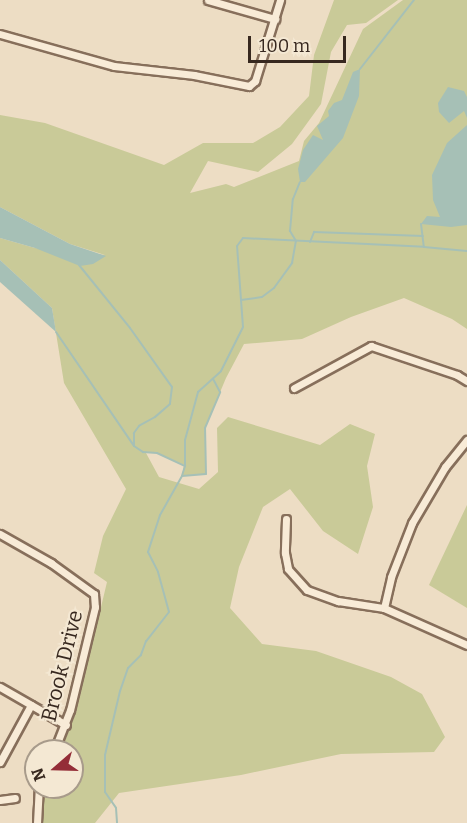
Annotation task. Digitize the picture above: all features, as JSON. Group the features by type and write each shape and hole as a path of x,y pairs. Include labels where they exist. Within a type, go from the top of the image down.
{"street":[{"path":"208,0 275,20"},
{"path":"0,34 114,66 194,75 249,86 255,81 280,0"},
{"path":"294,388 371,346 457,375 467,381"},
{"path":"384,608 391,577 412,523 445,467 467,440"},
{"path":"286,519 285,553 288,569 297,582 321,596 384,608 467,645"},
{"name":"Brook Drive","path":"0,534 51,563 94,594 95,607 66,725 60,739"},
{"path":"0,687 66,725"},
{"path":"0,762 32,705"},
{"path":"0,800 15,798"},
{"path":"36,823 38,799"}],"green space":[{"path":"334,0 398,0 366,23 347,25 331,52 321,104 292,144 258,172 208,161 190,193 226,184 234,187 299,161 304,141 319,123 363,29 403,0 467,0 467,329 452,319 404,298 351,317 302,339 244,344 226,378 205,428 206,474 182,476 184,465 157,453 146,453 159,477 199,489 218,472 217,428 228,417 320,445 350,424 375,434 367,466 373,507 358,554 323,531 290,489 263,507 239,567 230,608 262,644 316,651 391,677 422,694 445,737 434,752 341,754 241,775 119,793 95,823 43,823 41,810 43,799 84,799 84,739 66,739 76,712 107,582 94,573 103,536 126,489 64,383 52,308 0,260 0,238 35,248 105,255 70,244 0,207 0,115 45,123 164,165 203,143 253,143 280,127 309,96 314,55"},
{"path":"467,505 467,608 429,585"}],"shaded area":[{"path":"360,69 359,96 343,138 305,182 300,182 298,169 303,150 313,135 323,140 317,126 329,116 328,111 334,103 342,100 353,72"},
{"path":"448,87 464,91 467,97 467,118 464,111 449,123 439,112 438,103"},
{"path":"467,125 467,225 451,227 421,224 427,216 440,217 433,200 432,175 447,143"},
{"path":"0,207 70,244 106,256 93,264 80,266 35,248 0,238"},
{"path":"0,260 52,308 56,332 0,282"}],"waterway":[{"path":"360,69 414,0"},
{"path":"241,300 262,297 274,288 292,263 296,241 290,231 293,199 300,182"},
{"path":"421,224 424,247"},
{"path":"310,242 314,232 423,236"},
{"path":"185,466 185,440 198,392 221,371 243,327 237,246 243,238 467,251"},
{"path":"79,265 130,328 172,387 170,404 155,417 139,426 134,433 134,446 143,452 157,453 185,466 182,476 160,515 148,552 158,572 169,612 146,641 141,655 128,668 120,691 105,755 105,792 116,808 117,823"},
{"path":"56,332 134,446"},
{"path":"182,476 206,474 205,428 220,392 213,379"}]}
